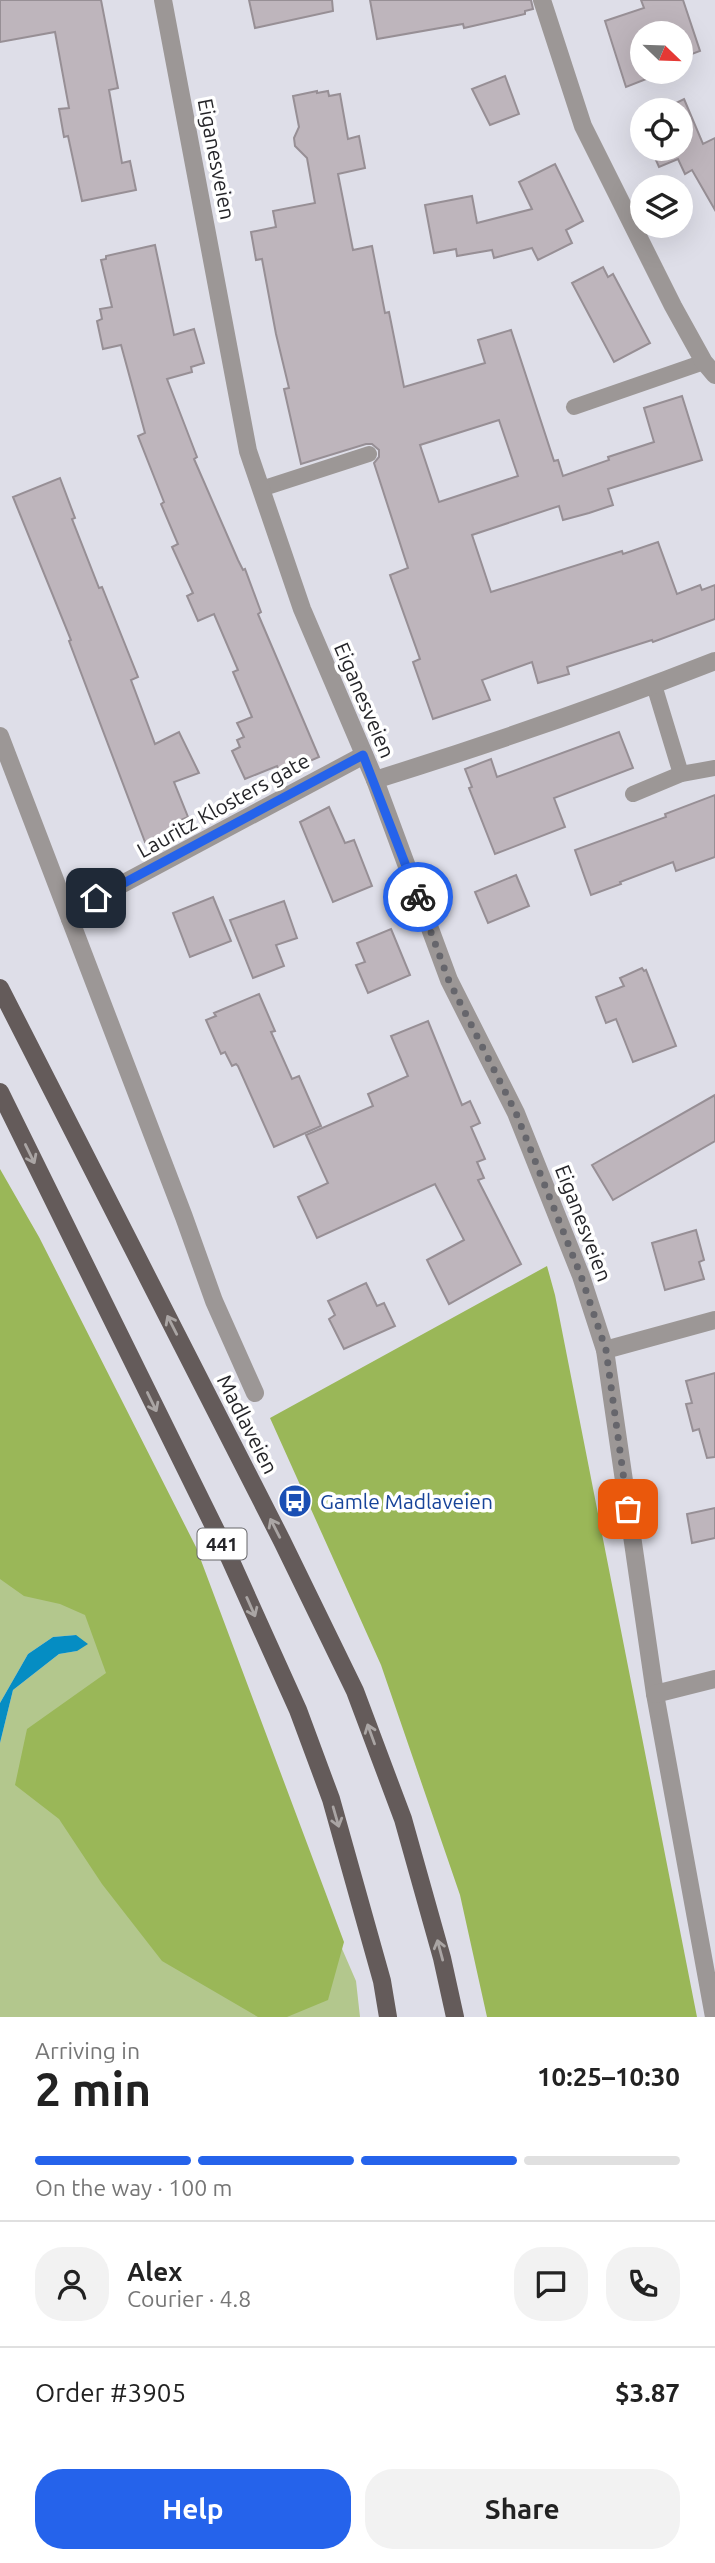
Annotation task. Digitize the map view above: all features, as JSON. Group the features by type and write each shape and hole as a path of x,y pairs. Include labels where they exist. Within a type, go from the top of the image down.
{"main road":[{"name":"Madlaveien","path":"0,988 282,1541 355,1691 402,1819 442,1958 455,2017"},
{"name":"441","path":"0,1092 230,1559 298,1710 331,1799 382,1981 388,2017"}],"street":[{"name":"Eiganesveien","path":"163,0 248,451 302,609 375,780 449,981 516,1113 581,1276 606,1350 655,1694 709,1966 714,2017"},
{"path":"542,0 583,127 642,246 710,368"},
{"path":"375,780 603,705 715,661"},
{"path":"0,736 214,1301 255,1393"},
{"name":"Lauritz Klosters gate","path":"70,919 96,898 363,755"},
{"path":"606,1350 715,1321"},
{"path":"655,1694 715,1679"}],"lane":[{"path":"573,407 710,368"},
{"path":"261,489 369,454"},
{"path":"654,685 681,774"},
{"path":"633,794 681,774 715,768"}],"green space":[{"path":"0,1169 39,1237 196,1547 344,1942 328,2000 287,2017 258,2017 162,1961 102,1884 59,1819 15,1785 27,1729 106,1673 85,1615 60,1604 24,1596 0,1579"},
{"path":"547,1266 555,1295 697,2017 487,2017 460,1895 381,1665 270,1418"},
{"path":"0,1276 229,1688 356,1981 360,2017 0,2017 0,1743 13,1690 59,1654 77,1651 76,1635 53,1637 28,1654 0,1703"}],"water":[{"path":"76,1635 88,1644 77,1651 59,1654 13,1690 0,1743 0,1703 28,1654 53,1637"}],"building":[{"path":"0,0 101,0 118,88 109,90 122,163 130,161 136,190 82,201 68,136 64,137 59,109 69,108 55,32 0,42"},
{"path":"249,0 332,0 333,11 255,28"},
{"path":"370,0 531,0 533,9 525,11 525,14 464,28 463,24 377,39"},
{"path":"641,0 683,0 690,21 630,21 630,84 634,84 626,87 605,21 644,8"},
{"path":"693,30 700,51 693,54"},
{"path":"505,76 519,114 490,125 472,89"},
{"path":"317,91 328,91 329,96 340,94 348,139 359,136 365,168 338,174 353,250 372,246 385,313 389,312 404,387 485,363 478,340 511,330 554,461 558,460 563,476 654,442 644,408 682,396 702,460 608,489 613,505 589,513 563,520 559,506 472,535 491,592 658,542 677,594 700,585 702,590 715,585 715,619 653,642 652,640 567,667 569,674 538,683 532,662 482,680 490,700 433,719 413,662 420,659 390,575 408,568 374,463 379,457 379,450 372,444 366,444 301,464 284,389 289,388 262,259 256,260 251,232 276,227 273,211 315,203 307,158 295,146 294,138 299,127 293,96","holes":["499,420 518,476 439,502 420,445"]},
{"path":"693,120 703,144 715,138 715,210 692,170 685,174 679,161 693,161"},
{"path":"656,161 673,161 659,167"},
{"path":"555,164 583,221 566,230 572,243 538,260 532,248 494,258 492,250 457,256 456,249 434,253 425,205 472,196 477,223 532,209 519,182"},
{"path":"155,245 174,335 194,329 204,363 191,367 192,372 167,379 197,457 194,459 238,560 243,570 245,569 261,612 258,614 319,757 280,774 277,766 245,779 232,751 240,747 237,740 244,737 237,723 252,717 233,672 238,670 214,614 198,621 187,596 193,593 172,547 178,544 138,436 145,433 121,345 103,349 97,321 102,319 100,309 112,307 101,260 106,259 106,256"},
{"path":"603,267 608,277 613,274 650,343 614,362 572,283"},
{"path":"60,478 75,518 72,519 99,588 102,587 138,677 131,680 155,744 179,732 199,773 174,782 188,817 181,820 184,827 145,842 69,641 71,640 13,497"},
{"path":"619,732 633,768 554,798 565,827 495,854 469,788 472,787 465,769 491,759 497,777"},
{"path":"715,795 715,857 676,871 673,862 591,895 575,850 666,817 665,814"},
{"path":"329,807 345,843 354,840 372,886 333,902 300,822"},
{"path":"516,875 529,906 488,923 475,892"},
{"path":"213,897 231,941 190,957 173,913"},
{"path":"284,901 297,938 276,945 284,966 253,978 230,920"},
{"path":"391,929 410,975 368,993 356,965 365,962 357,943"},
{"path":"642,968 646,970 676,1046 633,1062 616,1019 606,1023 596,997 624,986 620,978"},
{"path":"259,994 275,1031 271,1032 292,1079 299,1076 321,1126 274,1147 238,1066 232,1066 225,1052 221,1054 206,1020 216,1016 214,1013"},
{"path":"428,1021 462,1105 470,1101 480,1123 471,1127 485,1159 477,1162 484,1178 478,1180 521,1264 449,1304 427,1260 464,1240 435,1184 317,1238 298,1197 328,1183 306,1135 373,1106 368,1094 408,1076 391,1036"},
{"path":"715,1095 715,1141 613,1200 592,1165"},
{"path":"696,1230 704,1260 699,1262 704,1279 665,1290 652,1243"},
{"path":"366,1283 377,1306 384,1303 395,1326 344,1349 329,1319 335,1315 328,1301"},
{"path":"715,1373 715,1457 707,1458 699,1429 693,1431 686,1404 692,1403 686,1381"},
{"path":"715,1508 715,1538 692,1543 687,1514"}],"way so far":[{"path":"418,897 449,981 516,1113 581,1276 606,1350 628,1509"}],"place":[{"name":"Gamle Madlaveien","path":"295,1501"}],"route":[{"path":"96,898 164,864 363,755 375,780 418,897"}]}
